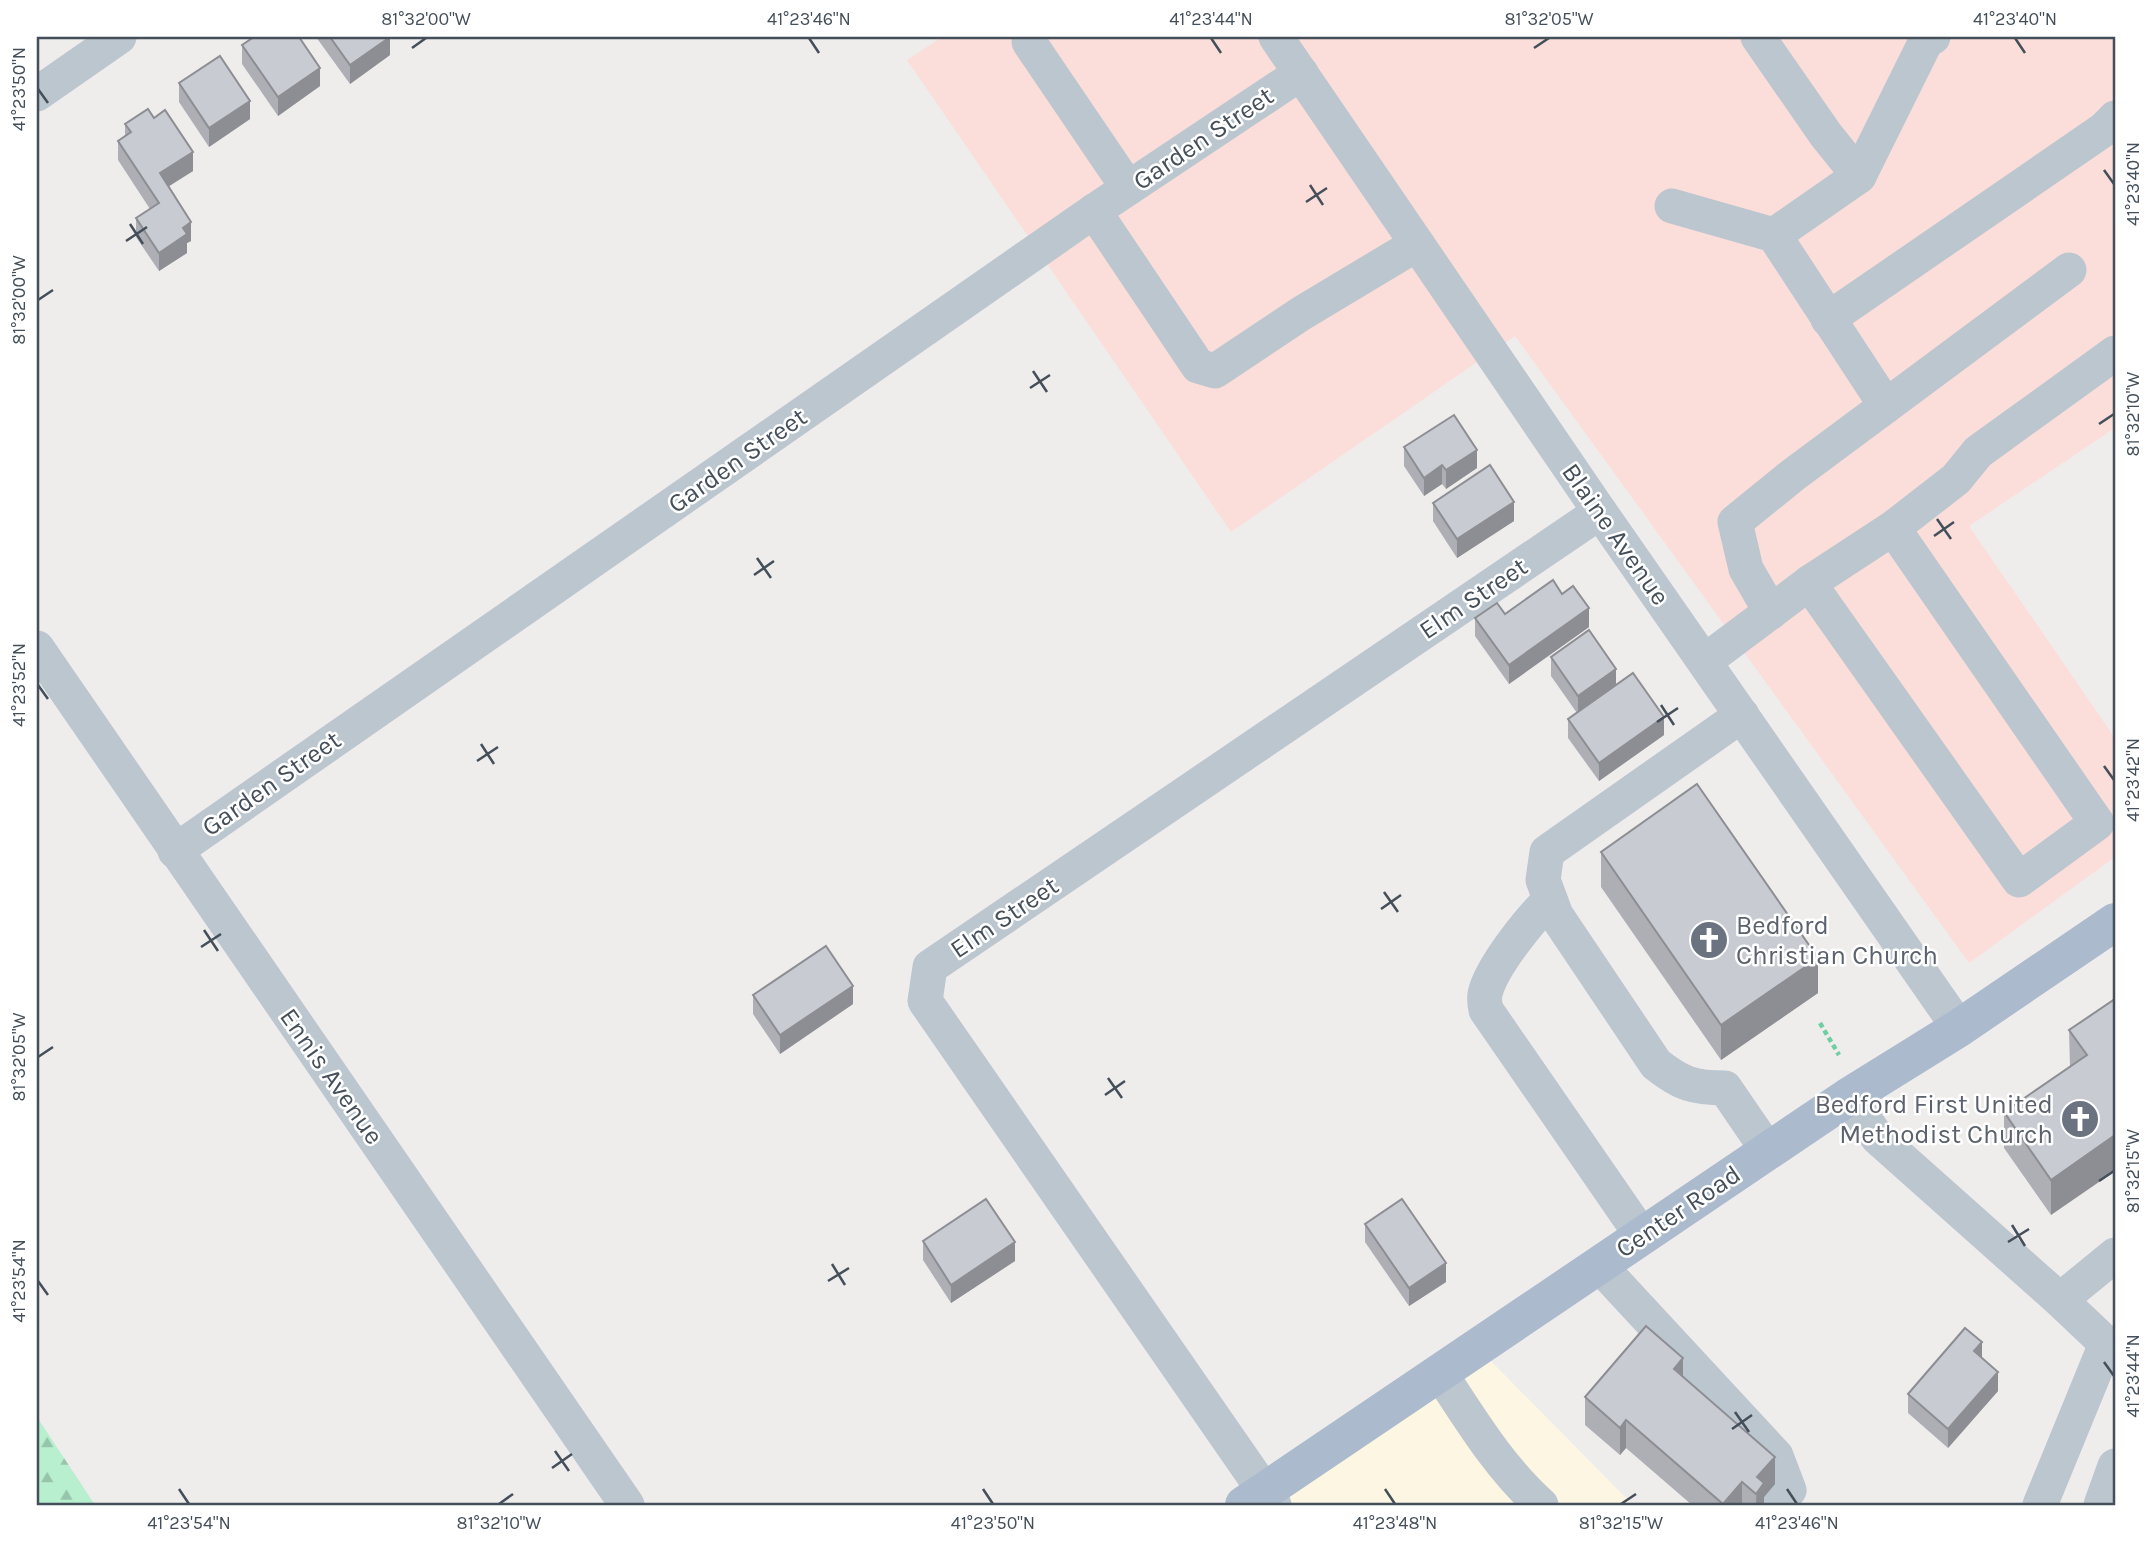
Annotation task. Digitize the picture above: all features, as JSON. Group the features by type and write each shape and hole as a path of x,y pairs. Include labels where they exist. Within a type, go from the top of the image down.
{"main road":[{"name":"Center Road","path":"1261,1501 1440,1373 1768,1151 2114,926"}],"street":[{"path":"37,94 119,37"},
{"path":"1030,37 1029,42 1128,188"},
{"name":"Blaine Avenue","path":"1276,37 1600,512 1959,1028"},
{"path":"1758,37 1826,135 1859,176"},
{"path":"1774,235 1859,176 1923,38"},
{"name":"Garden Street","path":"175,851 1094,211 1301,73"},
{"path":"1828,318 2103,130 2115,118"},
{"path":"1672,206 1774,235 1886,407"},
{"path":"1094,211 1198,366 1215,371 1313,306 1417,244"},
{"path":"1771,612 1746,569 1735,522 2069,270"},
{"path":"1705,661 1809,583 1893,528 1956,479 1978,452 2115,353"},
{"name":"Elm Street","path":"1261,1501 925,1001 930,967 1600,512"},
{"path":"1809,583 2019,880 2097,823 1893,528"},
{"name":"Ennis Avenue","path":"37,648 627,1505"},
{"path":"1742,715 1547,852 1543,880 1556,915 1656,1064 1677,1080 1700,1088 1726,1088 1768,1151"},
{"path":"1550,901 1531,919 1490,980 1484,997 1486,1010 1642,1236"},
{"path":"1849,1097 1878,1138 2111,1348 2040,1505"},
{"path":"2060,1300 2115,1255"},
{"path":"1599,1265 1776,1456 1789,1490 1776,1505"},
{"path":"1440,1373 1493,1453 1518,1484 1541,1505"},
{"path":"2101,1505 2115,1466"}],"path":[{"path":"1820,1023 1839,1055"}],"shaded area":[{"path":"942,37 2115,37 2115,428 1969,526 2115,738 2115,857 1969,963 1515,336 1231,532 907,60"},
{"path":"1477,1347 1633,1505 1244,1505"}],"green space":[{"path":"37,1417 95,1505 37,1505"}],"building":[{"path":"254,37 299,37 320,68 278,97 242,45"},
{"path":"330,37 390,37 350,65"},
{"path":"220,56 250,101 209,128 179,83"},
{"path":"148,109 154,118 165,110 193,152 160,173 191,222 183,228 187,234 159,253 136,218 159,203 118,141 131,132 125,124"},
{"path":"1454,415 1477,450 1446,470 1442,465 1424,478 1404,447"},
{"path":"1490,465 1514,502 1457,539 1433,503"},
{"path":"1553,580 1562,594 1573,586 1589,608 1509,665 1475,618 1497,603 1505,614"},
{"path":"1589,630 1616,669 1578,696 1551,657"},
{"path":"1633,673 1664,717 1599,763 1568,719"},
{"name":"Bedford Christian Church","path":"1697,784 1818,958 1721,1025 1601,852"},
{"path":"826,946 853,986 780,1035 753,995"},
{"name":"Bedford First United Methodist Church","path":"2115,999 2115,1135 2051,1180 2004,1112 2087,1055 2069,1030"},
{"path":"986,1199 1015,1242 951,1285 923,1241"},
{"path":"1402,1199 1446,1263 1409,1288 1365,1224"},
{"path":"1646,1326 1683,1358 1674,1369 1775,1457 1757,1477 1764,1483 1756,1494 1742,1482 1723,1504 1626,1420 1620,1428 1585,1397"},
{"path":"1965,1328 1982,1342 1974,1351 1998,1372 1948,1429 1908,1394"}],"place":[{"name":"Bedford Christian Church","path":"1709,940"},
{"name":"Bedford First United Methodist Church","path":"2080,1119"}]}
